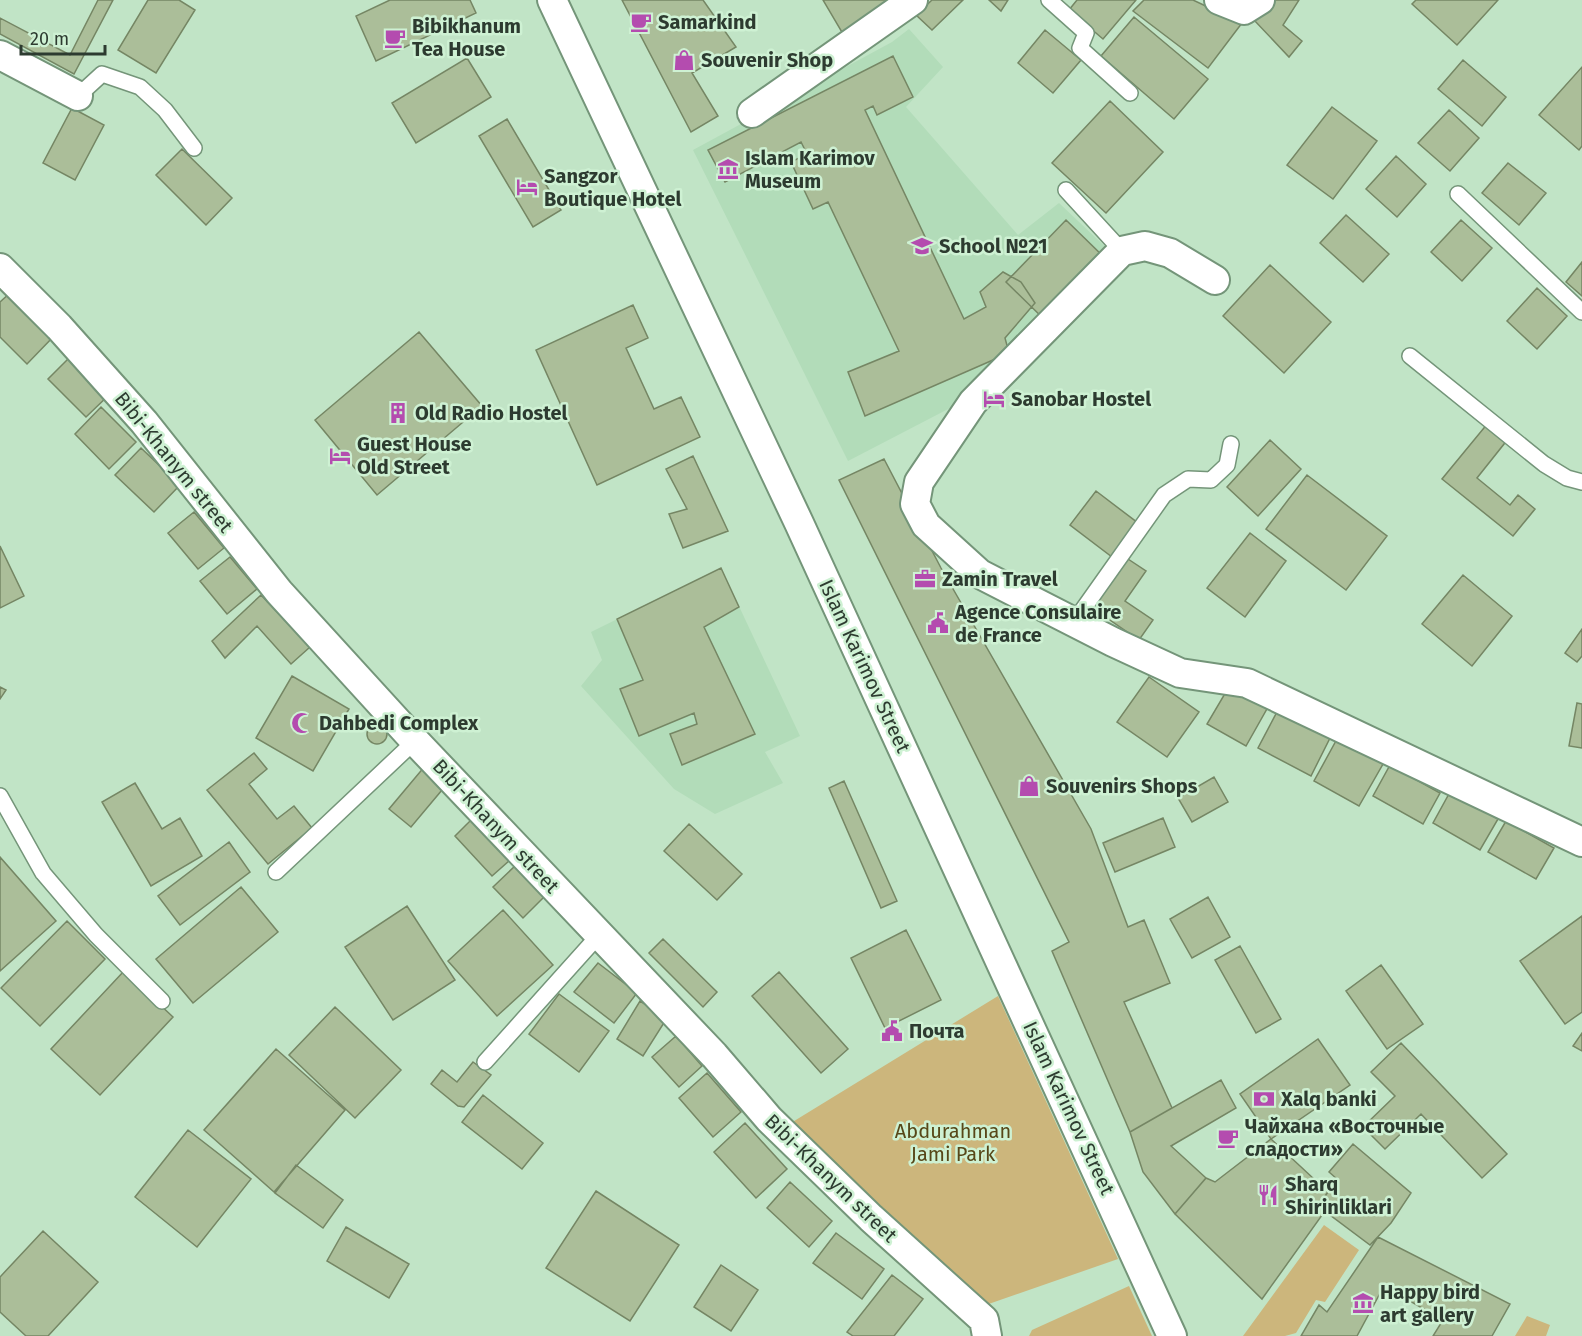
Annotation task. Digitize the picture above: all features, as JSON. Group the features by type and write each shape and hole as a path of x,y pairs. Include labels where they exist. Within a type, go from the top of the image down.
{"street":[{"name":"Islam Karimov Street","path":"552,0 799,523 1172,1336"},
{"path":"752,113 913,0"},
{"path":"1219,0 1244,10 1260,0"},
{"path":"0,55 78,96"},
{"path":"1215,280 1170,253 1146,246 1122,251 973,402 919,482 915,504 926,525 980,574 1074,622 1180,673 1247,683 1582,842"},
{"name":"Bibi-Khanym street","path":"0,268 59,327 144,422 279,592 415,741 714,1055 769,1119 871,1218 984,1320 987,1336"}],"lane":[{"path":"1049,0 1086,33 1080,48 1130,93"},
{"path":"78,96 102,74 140,87 165,110 194,148"},
{"path":"1066,190 1122,251"},
{"path":"1458,195 1582,312"},
{"path":"1410,356 1544,464 1567,477 1582,482"},
{"path":"1074,622 1164,495 1188,479 1211,480 1227,465 1231,444"},
{"path":"276,872 415,741"},
{"path":"0,796 43,873 96,935 162,1001"},
{"path":"485,1062 598,934"}],"shaded area":[{"name":"School №21","path":"909,29 943,67 906,107 1018,235 1059,203 1115,256 952,407 848,461 693,150 892,42"},
{"path":"721,568 800,736 765,752 783,783 715,814 674,789 581,686 602,660 591,632"}],"green space":[{"name":"Abdurahman Jami Park","path":"998,996 1118,1259 980,1307 786,1126"},
{"path":"1324,1225 1359,1250 1325,1302 1316,1300 1296,1333 1285,1336 1243,1336"},
{"path":"1129,1286 1152,1336 1029,1336 1032,1330"},
{"path":"1527,1316 1550,1325 1546,1336 1515,1336"}],"building":[{"path":"98,0 113,0 74,74 0,34 0,18 70,55"},
{"path":"148,0 179,0 195,10 156,73 118,50"},
{"name":"Bibikhanum Tea House","path":"390,0 470,0 476,13 376,61 356,16"},
{"name":"Souvenir Shop","path":"622,0 703,0 736,47 692,73 718,116 691,132"},
{"path":"823,0 891,0 843,34"},
{"path":"932,0 963,0 932,30 916,15"},
{"path":"989,0 1008,0 1001,11"},
{"path":"1077,0 1136,0 1103,39 1069,10"},
{"path":"1144,0 1193,0 1242,23 1208,68 1133,11"},
{"path":"1271,0 1299,0 1283,25 1302,41 1289,57 1254,20"},
{"path":"1416,0 1498,0 1457,45 1412,4"},
{"path":"1134,17 1208,79 1174,119 1101,56"},
{"path":"1045,30 1081,60 1053,93 1018,63"},
{"path":"893,56 913,97 877,115 873,106 865,110 964,319 986,307 980,292 1003,272 1021,282 1035,303 1005,338 1009,353 865,416 848,372 899,351 828,202 813,209 791,162 807,154 801,142 725,182 708,150"},
{"path":"467,58 491,97 416,143 392,103"},
{"path":"1463,60 1506,97 1482,126 1438,89"},
{"path":"1582,67 1582,146 1579,150 1539,115"},
{"path":"1110,101 1163,152 1106,213 1052,163"},
{"path":"1332,107 1377,141 1333,199 1287,165"},
{"path":"72,108 104,125 75,180 43,163"},
{"path":"1449,110 1479,138 1450,171 1418,143"},
{"path":"507,119 561,210 533,227 479,136"},
{"path":"182,149 232,198 206,225 156,175"},
{"path":"1396,156 1426,184 1397,217 1366,189"},
{"path":"1508,163 1546,193 1519,225 1482,193"},
{"path":"1346,215 1389,254 1363,282 1320,243"},
{"path":"1066,220 1109,262 1049,324 1006,282"},
{"path":"1461,220 1492,248 1462,281 1431,252"},
{"path":"1582,262 1582,296 1566,282"},
{"path":"1270,265 1331,322 1284,373 1223,316"},
{"path":"1537,288 1567,316 1537,349 1507,321"},
{"path":"10,293 54,336 27,364 0,337 0,302"},
{"path":"633,305 648,338 626,348 654,409 681,397 700,437 597,485 536,350"},
{"name":"Old Radio Hostel","path":"419,332 482,406 377,495 315,420"},
{"path":"72,355 111,393 86,417 48,379"},
{"path":"101,407 136,442 109,469 75,434"},
{"path":"1488,423 1508,439 1477,478 1510,505 1518,495 1535,509 1513,536 1442,479"},
{"path":"1270,440 1301,469 1258,516 1227,487"},
{"path":"141,448 180,485 154,512 115,475"},
{"path":"693,456 728,531 683,548 669,514 687,509 666,469"},
{"name":"Souvenirs Shops","path":"884,459 941,568 1091,829 1128,927 1144,920 1170,983 1124,1002 1172,1108 1130,1132 1052,951 1069,942 839,480"},
{"path":"1307,475 1387,536 1346,590 1266,529"},
{"path":"1096,491 1138,523 1112,557 1070,525"},
{"path":"194,512 224,548 198,569 168,533"},
{"path":"1250,533 1286,561 1245,617 1207,588"},
{"path":"0,546 24,596 0,608"},
{"path":"230,557 257,589 227,614 200,581"},
{"path":"1125,557 1146,571 1125,601 1153,620 1139,640 1091,607"},
{"path":"721,568 739,607 704,627 755,734 682,765 670,734 697,724 694,713 639,736 620,689 643,680 617,619"},
{"path":"1463,575 1512,616 1472,666 1422,624"},
{"path":"261,595 310,647 291,664 257,626 225,658 212,641"},
{"path":"1582,629 1582,656 1577,662 1565,653"},
{"name":"Dahbedi Complex","path":"292,676 349,709 313,771 256,738"},
{"path":"1149,677 1199,712 1167,757 1117,722"},
{"path":"1230,685 1268,707 1246,746 1207,724"},
{"path":"0,687 6,690 0,699"},
{"path":"1577,703 1582,704 1582,748 1569,746"},
{"path":"1278,710 1330,738 1311,776 1258,748"},
{"path":"377,724 384,727 387,734 384,741 377,744 370,741 367,734 370,727"},
{"path":"1337,739 1383,764 1359,806 1314,781"},
{"path":"254,753 267,769 249,784 277,819 294,806 312,828 268,864 207,790"},
{"path":"1390,765 1440,793 1423,824 1373,796"},
{"path":"425,766 447,784 411,827 389,809"},
{"path":"1214,777 1228,802 1192,822 1178,798"},
{"path":"844,781 897,901 881,908 829,788"},
{"path":"135,783 162,829 180,818 202,856 151,886 102,802"},
{"path":"1450,792 1498,819 1480,850 1433,823"},
{"path":"1163,818 1175,847 1115,872 1103,843"},
{"path":"472,819 510,860 492,876 455,836"},
{"path":"1506,821 1554,848 1536,879 1488,852"},
{"path":"689,824 742,874 717,900 664,851"},
{"path":"229,842 250,872 180,925 158,896"},
{"path":"0,857 56,921 0,971"},
{"path":"516,865 545,896 523,918 493,887"},
{"path":"241,887 278,932 193,1003 156,959"},
{"path":"1208,897 1230,937 1192,958 1170,919"},
{"path":"407,906 455,980 393,1020 345,947"},
{"path":"503,910 553,965 497,1016 448,961"},
{"path":"1582,916 1582,1012 1565,1024 1520,961"},
{"path":"67,921 105,959 40,1026 1,988"},
{"path":"906,930 941,1000 885,1028 851,958"},
{"path":"663,939 717,992 703,1007 649,953"},
{"path":"1240,946 1281,1019 1256,1033 1215,960"},
{"path":"598,963 637,993 614,1023 574,992"},
{"path":"1381,965 1423,1024 1387,1049 1346,991"},
{"path":"124,971 173,1017 100,1095 51,1049"},
{"path":"779,972 848,1049 821,1073 752,996"},
{"path":"559,994 609,1031 579,1072 529,1034"},
{"path":"640,1001 667,1018 643,1056 617,1039"},
{"path":"335,1007 401,1070 355,1118 289,1055"},
{"path":"1582,1033 1582,1051 1573,1046"},
{"path":"676,1036 702,1066 679,1087 652,1057"},
{"path":"1318,1039 1350,1085 1271,1139 1240,1094"},
{"path":"1401,1043 1507,1154 1482,1178 1421,1114 1385,1149 1363,1127 1395,1096 1371,1072"},
{"path":"276,1049 345,1110 274,1192 204,1130"},
{"path":"473,1062 491,1075 464,1107 458,1106 431,1084 442,1070 457,1082"},
{"path":"707,1073 741,1112 713,1137 679,1098"},
{"path":"1221,1080 1236,1108 1171,1146 1206,1178 1175,1214 1143,1172 1130,1132"},
{"path":"483,1095 543,1143 522,1169 462,1122"},
{"path":"745,1123 787,1169 756,1198 714,1152"},
{"path":"188,1130 251,1179 197,1247 135,1197"},
{"path":"1271,1139 1328,1192 1318,1206 1325,1211 1262,1299 1175,1214 1206,1178 1215,1182"},
{"path":"1353,1144 1411,1193 1391,1223 1370,1245 1318,1206 1337,1179 1329,1172"},
{"path":"296,1165 343,1200 323,1228 275,1193"},
{"path":"790,1182 832,1221 809,1247 767,1208"},
{"path":"596,1191 679,1245 630,1321 546,1268"},
{"path":"346,1227 409,1264 389,1298 327,1261"},
{"path":"43,1231 98,1282 48,1336 26,1336 0,1312 0,1277"},
{"path":"836,1233 884,1269 862,1299 813,1263"},
{"path":"1378,1237 1510,1304 1492,1336 1433,1336 1443,1320 1384,1286 1357,1336 1301,1336 1319,1305 1327,1312"},
{"path":"721,1265 758,1290 731,1331 694,1307"},
{"path":"892,1275 923,1299 894,1336 853,1336 847,1332"}],"place":[{"name":"Samarkind","path":"641,22"},
{"name":"Bibikhanum Tea House","path":"395,38"},
{"name":"Souvenir Shop","path":"684,60"},
{"name":"Islam Karimov Museum","path":"728,169"},
{"name":"Sangzor Boutique Hotel","path":"527,187"},
{"name":"School №21","path":"922,246"},
{"name":"Sanobar Hostel","path":"994,399"},
{"name":"Old Radio Hostel","path":"398,413"},
{"name":"Guest House Old Street","path":"340,456"},
{"name":"Zamin Travel","path":"925,579"},
{"name":"Agence Consulaire de France","path":"938,623"},
{"name":"Dahbedi Complex","path":"302,723"},
{"name":"Souvenirs Shops","path":"1029,786"},
{"name":"Почта","path":"892,1031"},
{"name":"Xalq banki","path":"1264,1099"},
{"name":"Чайхана «Восточные сладости»","path":"1228,1138"},
{"name":"Sharq Shirinliklari","path":"1268,1195"},
{"name":"Happy bird art gallery","path":"1363,1303"}]}
